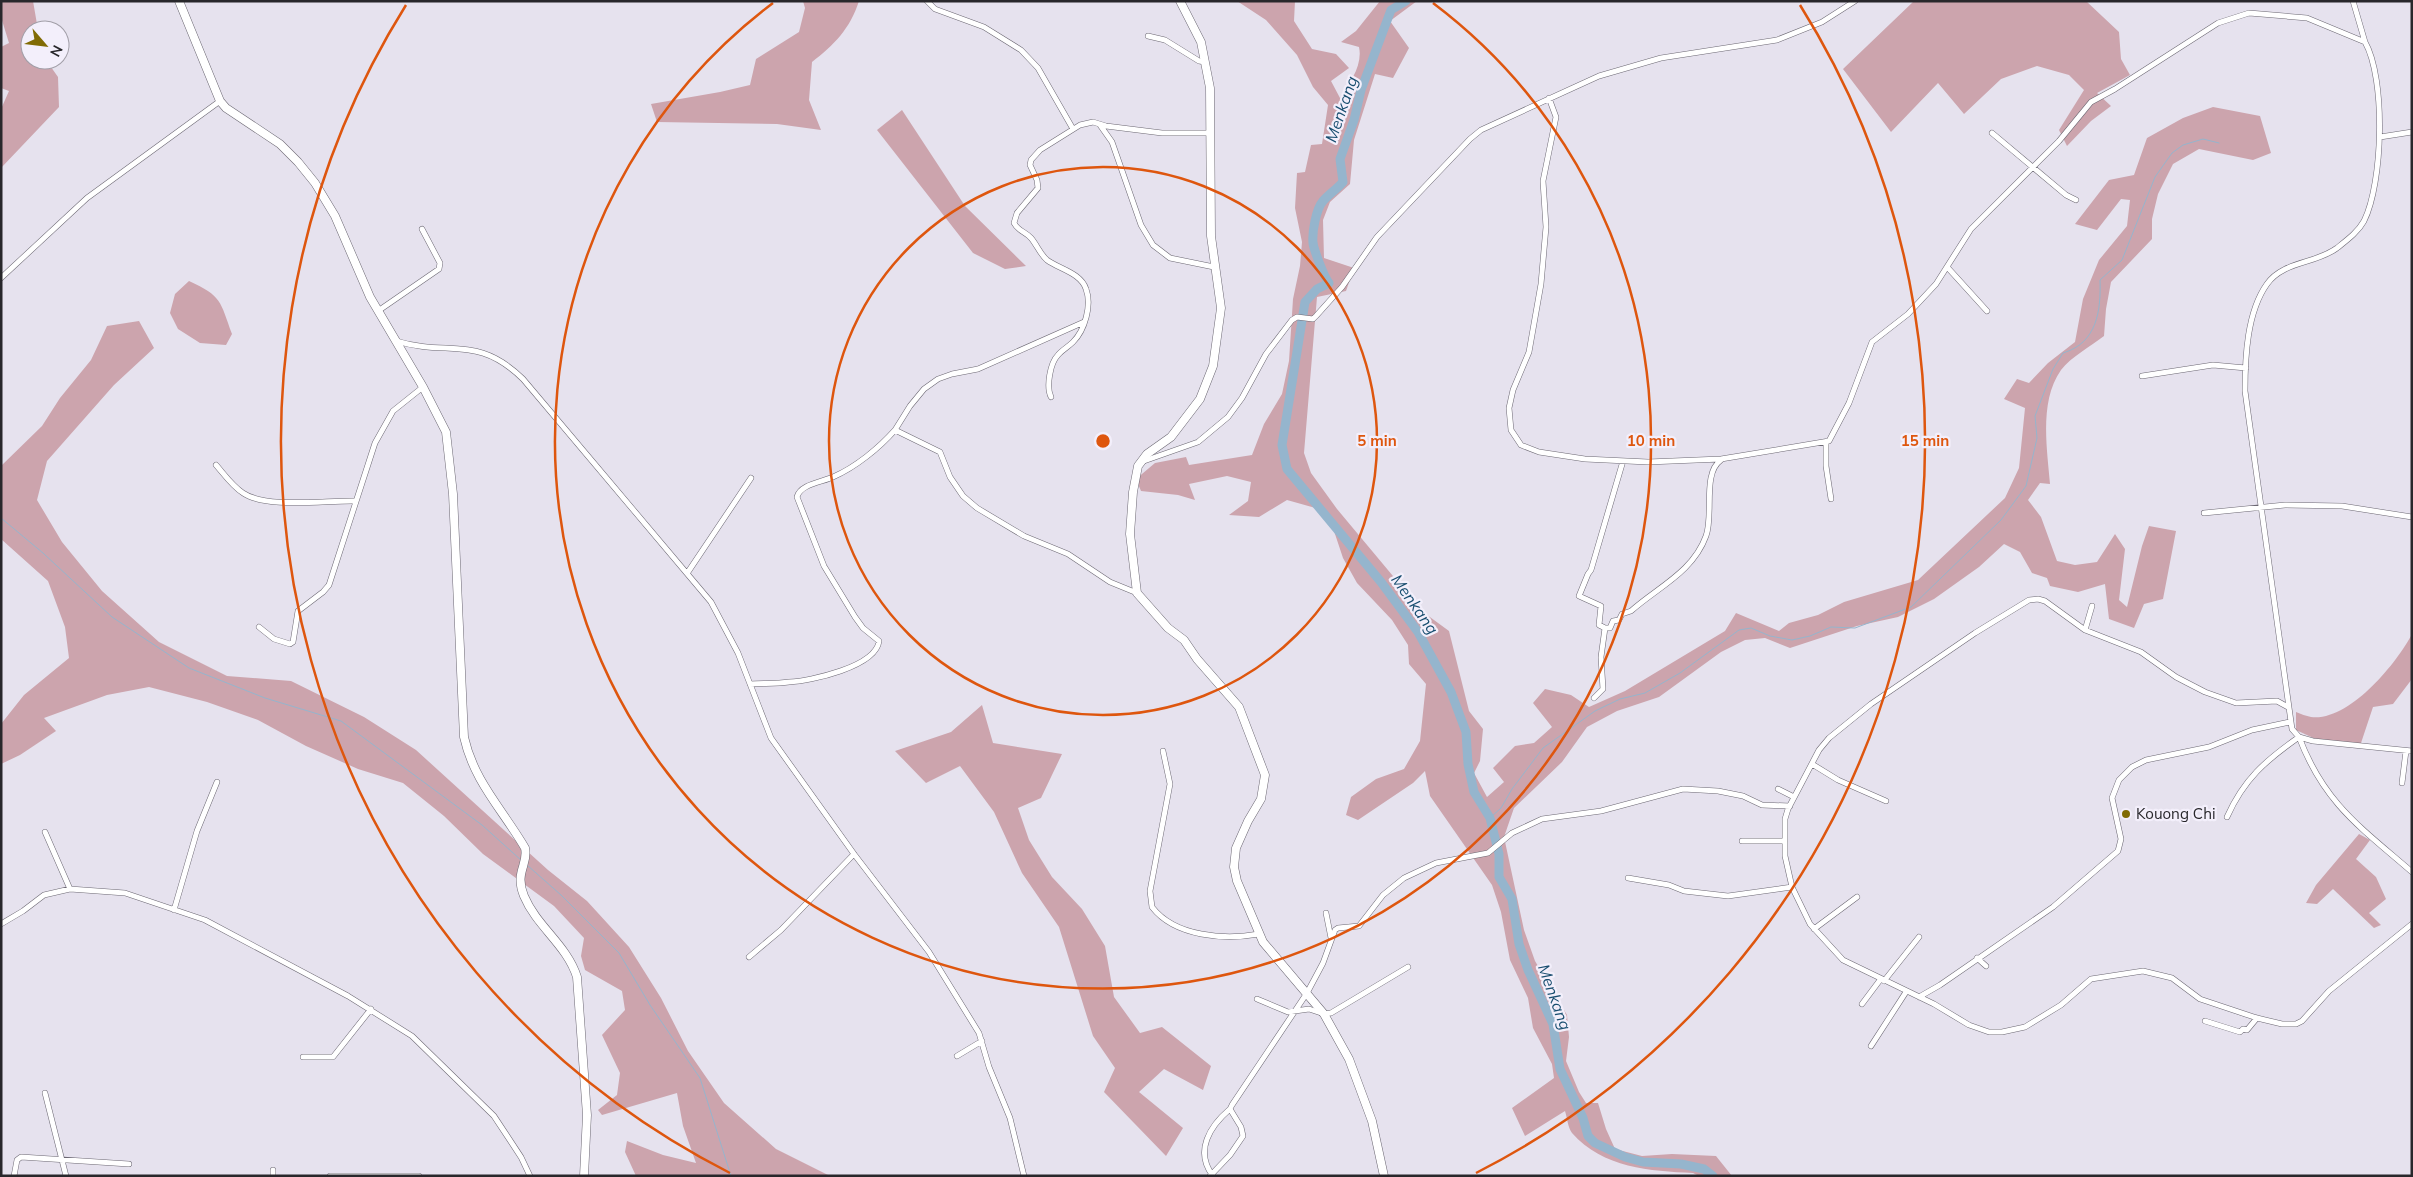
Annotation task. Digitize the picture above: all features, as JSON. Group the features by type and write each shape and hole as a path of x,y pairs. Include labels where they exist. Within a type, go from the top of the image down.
{"street":[{"path":"179,1 220,101 231,112 270,136 307,172 328,204 378,311 423,387 446,432 450,455 466,744 486,792 525,848 526,856 520,879 528,905 565,952 577,977 587,1115 584,1176"},
{"path":"927,1 935,9 984,27 1021,50 1038,68 1073,129"},
{"path":"1137,593 1130,534 1134,482 1138,466 1147,454 1172,437 1200,399 1208,382 1218,344 1221,308 1214,267 1212,236 1212,103 1197,30 1180,1"},
{"path":"1138,466 1150,458 1198,442 1216,428 1236,407 1266,354 1292,320 1297,317 1313,319 1316,316 1342,287 1377,237 1470,139 1481,130 1599,76 1661,58 1745,46 1786,37 1822,22 1856,1"},
{"path":"2353,1 2370,54 2380,137 2378,164 2364,221 2353,236 2333,251 2280,271 2268,282 2256,305 2246,368 2247,413 2285,670 2290,722 2320,782 2332,800 2356,825 2412,872"},
{"path":"1549,98 1556,117 1543,181 1546,228 1541,284 1529,352 1509,408 1509,424 1521,445 1529,450 1585,459 1623,461 1721,459 1826,443 1832,438 1849,404 1872,342 1915,307 1948,268 1965,235 2071,129 2086,107 2097,97 2115,89 2208,28 2230,18 2257,13 2307,18 2365,42"},
{"path":"1148,36 1166,40 1199,61 1205,62"},
{"path":"1,278 87,198 220,101"},
{"path":"1051,397 1048,390 1048,379 1055,359 1074,341 1084,322 1088,308 1088,293 1085,285 1064,268 1048,260 1031,238 1015,226 1014,220 1017,213 1038,188 1037,180 1030,165 1031,160 1040,150 1073,129 1090,123 1162,133 1212,133"},
{"path":"1099,125 1112,142 1141,225 1153,246 1170,258 1214,267"},
{"path":"2380,137 2412,132"},
{"path":"1992,133 2066,195 2076,200"},
{"path":"378,311 440,269 440,263 422,229"},
{"path":"1948,268 1987,311"},
{"path":"750,684 800,681 846,669 864,661 877,648 879,641 859,622 824,566 797,497 803,489 854,466 896,430 910,406 924,389 938,379 978,369 1084,322"},
{"path":"396,341 423,348 477,350 508,365 523,379 612,486 688,572 722,619 771,738 854,854 941,970 982,1041 989,1067 1010,1118 1024,1176"},
{"path":"2142,376 2213,365 2246,368"},
{"path":"259,627 281,642 290,644 293,642 298,611 329,585 375,443 394,412 423,387"},
{"path":"896,430 940,452 950,478 962,496 977,508 1024,536 1068,554 1110,582 1137,593 1168,628 1184,640 1196,659 1237,702 1262,763 1265,780 1261,799 1239,838 1234,867 1241,894 1269,951 1324,1014 1346,1053 1362,1090 1372,1120 1384,1176"},
{"path":"1826,443 1826,466 1831,499"},
{"path":"1623,461 1591,570 1579,596 1600,605 1599,625 1605,628 1610,628 1613,621 1619,620 1622,614 1630,611 1674,578 1694,560 1709,527 1712,470 1721,459"},
{"path":"216,465 236,488 250,497 291,502 356,501"},
{"path":"688,572 751,478"},
{"path":"2204,513 2262,506 2342,506 2412,517"},
{"path":"2288,707 2277,701 2243,703 2215,696 2176,677 2141,652 2085,630 2044,601 2034,598 2020,604 1857,714 1823,744 1794,797 1785,819 1786,865 1792,887 1801,908 1814,929 1843,960 1882,981 1919,997 1979,1030 2002,1032 2025,1027 2038,1020 2061,1005 2091,979 2143,971 2172,978 2200,999 2257,1018 2282,1024 2296,1024 2302,1021 2329,992 2412,924"},
{"path":"2085,630 2092,606"},
{"path":"1594,698 1603,689 1600,663 1605,628"},
{"path":"1919,997 1940,985 2053,907 2118,851 2121,839 2112,798 2119,780 2132,767 2146,760 2215,744 2252,730 2290,722"},
{"path":"2299,737 2333,744 2409,751 2402,783"},
{"path":"2227,817 2240,789 2248,779 2299,737"},
{"path":"1162,751 1170,784 1150,892 1151,905 1157,913 1169,922 1197,933 1228,936 1259,934"},
{"path":"1812,764 1838,780 1886,801"},
{"path":"2404,774 2412,771"},
{"path":"174,910 197,830 216,782"},
{"path":"1778,788 1794,797"},
{"path":"1211,1175 1205,1148 1206,1139 1215,1124 1230,1109 1292,1013 1307,994 1322,963 1331,938 1338,928 1359,926 1383,895 1404,878 1436,863 1482,855 1494,848 1512,832 1542,819 1601,811 1674,790 1718,791 1742,796 1762,805 1790,806"},
{"path":"45,832 70,889"},
{"path":"1742,841 1785,841"},
{"path":"749,957 781,930 854,854"},
{"path":"1628,878 1684,891 1728,896 1792,887"},
{"path":"1,924 23,911 44,895 70,889 125,893 145,898 205,920 371,1009 412,1036 476,1097 498,1121 530,1176"},
{"path":"1814,929 1857,897"},
{"path":"1326,913 1331,938"},
{"path":"1862,1004 1919,937"},
{"path":"1977,958 1986,966"},
{"path":"1257,1000 1292,1013 1309,1009 1324,1014 1338,1010 1408,967"},
{"path":"1872,1046 1906,992"},
{"path":"302,1058 333,1057 371,1009"},
{"path":"2205,1021 2240,1032 2243,1029 2247,1030 2257,1018"},
{"path":"957,1056 982,1041"},
{"path":"45,1092 60,1160 66,1176"},
{"path":"1211,1175 1230,1155 1243,1136 1241,1127 1230,1109"},
{"path":"14,1176 17,1160 21,1157 128,1164"},
{"path":"330,1176 419,1176"}],"shaded area":[{"path":"1,1 33,1 36,20 20,20 20,70 53,70 58,77 59,107 1,168 1,109 9,91 1,88 1,47 9,43 1,17"},
{"path":"803,1 859,1 851,20 840,36 812,62 809,100 821,130 777,124 657,122 651,104 750,85 756,59 799,32 805,8"},
{"path":"1237,1 1295,1 1294,21 1312,49 1336,54 1349,68 1331,81 1340,98 1355,74 1360,54 1359,47 1341,42 1356,31 1380,1 1417,1 1390,21 1409,48 1393,78 1375,74 1354,140 1350,184 1330,202 1323,220 1324,258 1354,268 1346,291 1317,297 1304,453 1311,473 1337,509 1423,612 1449,631 1469,711 1483,729 1480,761 1474,773 1487,797 1504,782 1493,768 1515,746 1534,743 1552,727 1533,703 1545,689 1571,695 1589,707 1625,691 1725,631 1736,613 1779,631 1789,623 1818,615 1844,602 1918,580 2005,498 2019,468 2025,408 2004,399 2017,379 2029,383 2048,363 2075,342 2083,299 2099,260 2127,226 2130,200 2121,199 2097,230 2075,224 2109,180 2134,175 2147,138 2183,118 2213,107 2260,116 2271,153 2253,160 2199,149 2173,164 2158,194 2152,219 2152,239 2111,282 2104,336 2065,365 2054,382 2050,396 2047,410 2046,440 2050,484 2040,483 2028,500 2041,517 2057,561 2075,565 2097,562 2115,534 2125,549 2119,600 2127,607 2142,546 2149,526 2176,531 2163,599 2144,604 2134,628 2109,619 2105,584 2078,592 2050,586 2047,578 2032,573 2020,552 2004,544 1979,567 1934,599 1898,617 1857,626 1790,648 1765,638 1745,640 1721,652 1659,697 1617,711 1587,727 1562,762 1514,808 1504,837 1524,930 1535,961 1567,1015 1569,1037 1566,1061 1579,1092 1586,1103 1598,1103 1606,1129 1615,1149 1642,1156 1672,1154 1716,1156 1732,1176 1699,1176 1693,1173 1644,1169 1613,1161 1584,1145 1572,1133 1565,1111 1525,1136 1512,1108 1554,1078 1552,1064 1533,1028 1528,998 1510,960 1501,912 1492,885 1430,796 1425,771 1413,783 1358,820 1346,815 1351,797 1376,779 1404,769 1420,741 1426,684 1409,664 1408,645 1392,620 1357,583 1343,558 1332,525 1319,509 1287,500 1259,517 1229,515 1248,501 1251,482 1227,476 1189,484 1195,500 1178,495 1141,491 1136,479 1155,463 1186,457 1189,465 1252,455 1264,424 1282,394 1289,361 1293,299 1300,266 1302,242 1295,208 1297,173 1305,172 1311,145 1322,144 1328,105 1313,87 1297,55 1266,20"},
{"path":"1914,1 2086,1 2119,32 2121,59 2130,75 2097,93 2111,106 2091,121 2067,146 2059,130 2084,90 2069,75 2037,66 2001,79 1964,114 1938,83 1891,132 1843,69"},
{"path":"902,110 965,206 1026,266 1005,269 973,253 877,130"},
{"path":"189,281 208,291 222,307 232,334 226,345 200,343 178,329 170,313 175,294"},
{"path":"139,321 154,348 114,385 47,461 37,500 62,542 102,591 159,642 227,676 291,681 364,717 416,750 548,870 587,901 629,947 661,998 688,1051 724,1103 776,1149 830,1176 636,1176 625,1152 627,1141 663,1155 696,1163 683,1126 677,1093 602,1115 598,1110 617,1095 620,1073 602,1035 625,1010 622,991 585,970 581,956 584,938 554,906 483,854 444,816 403,783 358,769 306,746 258,720 207,702 149,687 107,695 44,718 56,731 20,755 1,764 1,724 24,695 69,658 65,627 48,581 1,539 1,466 42,426 60,398 91,360 107,326"},
{"path":"2412,634 2412,679 2393,704 2373,707 2360,746 2322,742 2296,730 2296,712 2311,717 2326,716 2356,701 2395,660"},
{"path":"982,705 993,743 1062,754 1041,798 1018,808 1029,840 1052,877 1082,909 1105,946 1114,997 1140,1033 1162,1027 1211,1066 1203,1090 1164,1069 1139,1092 1183,1128 1166,1156 1104,1092 1115,1068 1093,1036 1059,927 1022,873 994,812 960,766 926,783 895,751 951,732"},
{"path":"2359,834 2370,840 2356,859 2376,877 2386,899 2369,913 2381,925 2374,928 2333,889 2317,904 2306,903 2316,885"}],"waterway":[{"name":"Menkang","path":"1406,1 1391,10 1361,90 1354,120 1340,159 1343,182 1323,201 1316,215 1313,243 1329,283 1317,289 1305,302 1282,445 1287,469 1381,582 1418,632 1451,692 1466,732 1468,764 1474,792 1490,818 1499,854 1499,877 1512,899 1519,944 1528,970 1553,1024 1560,1069 1583,1118 1588,1136 1595,1143 1625,1157 1643,1162 1681,1164 1704,1169 1713,1176"},
{"path":"1490,818 1501,808 1512,789 1543,748 1595,711 1620,699 1645,693 1680,673 1739,630 1751,628 1770,636 1792,640 1810,636 1831,627 1855,628 1911,607 2001,520 2026,486 2037,438 2035,416 2053,369 2063,353 2083,342 2090,334 2098,314 2100,280 2122,260 2155,177 2172,153 2183,145 2203,139 2219,143"},
{"path":"1,518 43,553 112,617 189,668 265,698 341,721 482,825 522,861"},
{"path":"527,865 561,895 619,953 650,1005 700,1078 731,1176"}],"place":[{"name":"Kouong Chi","path":"2126,814"}]}
